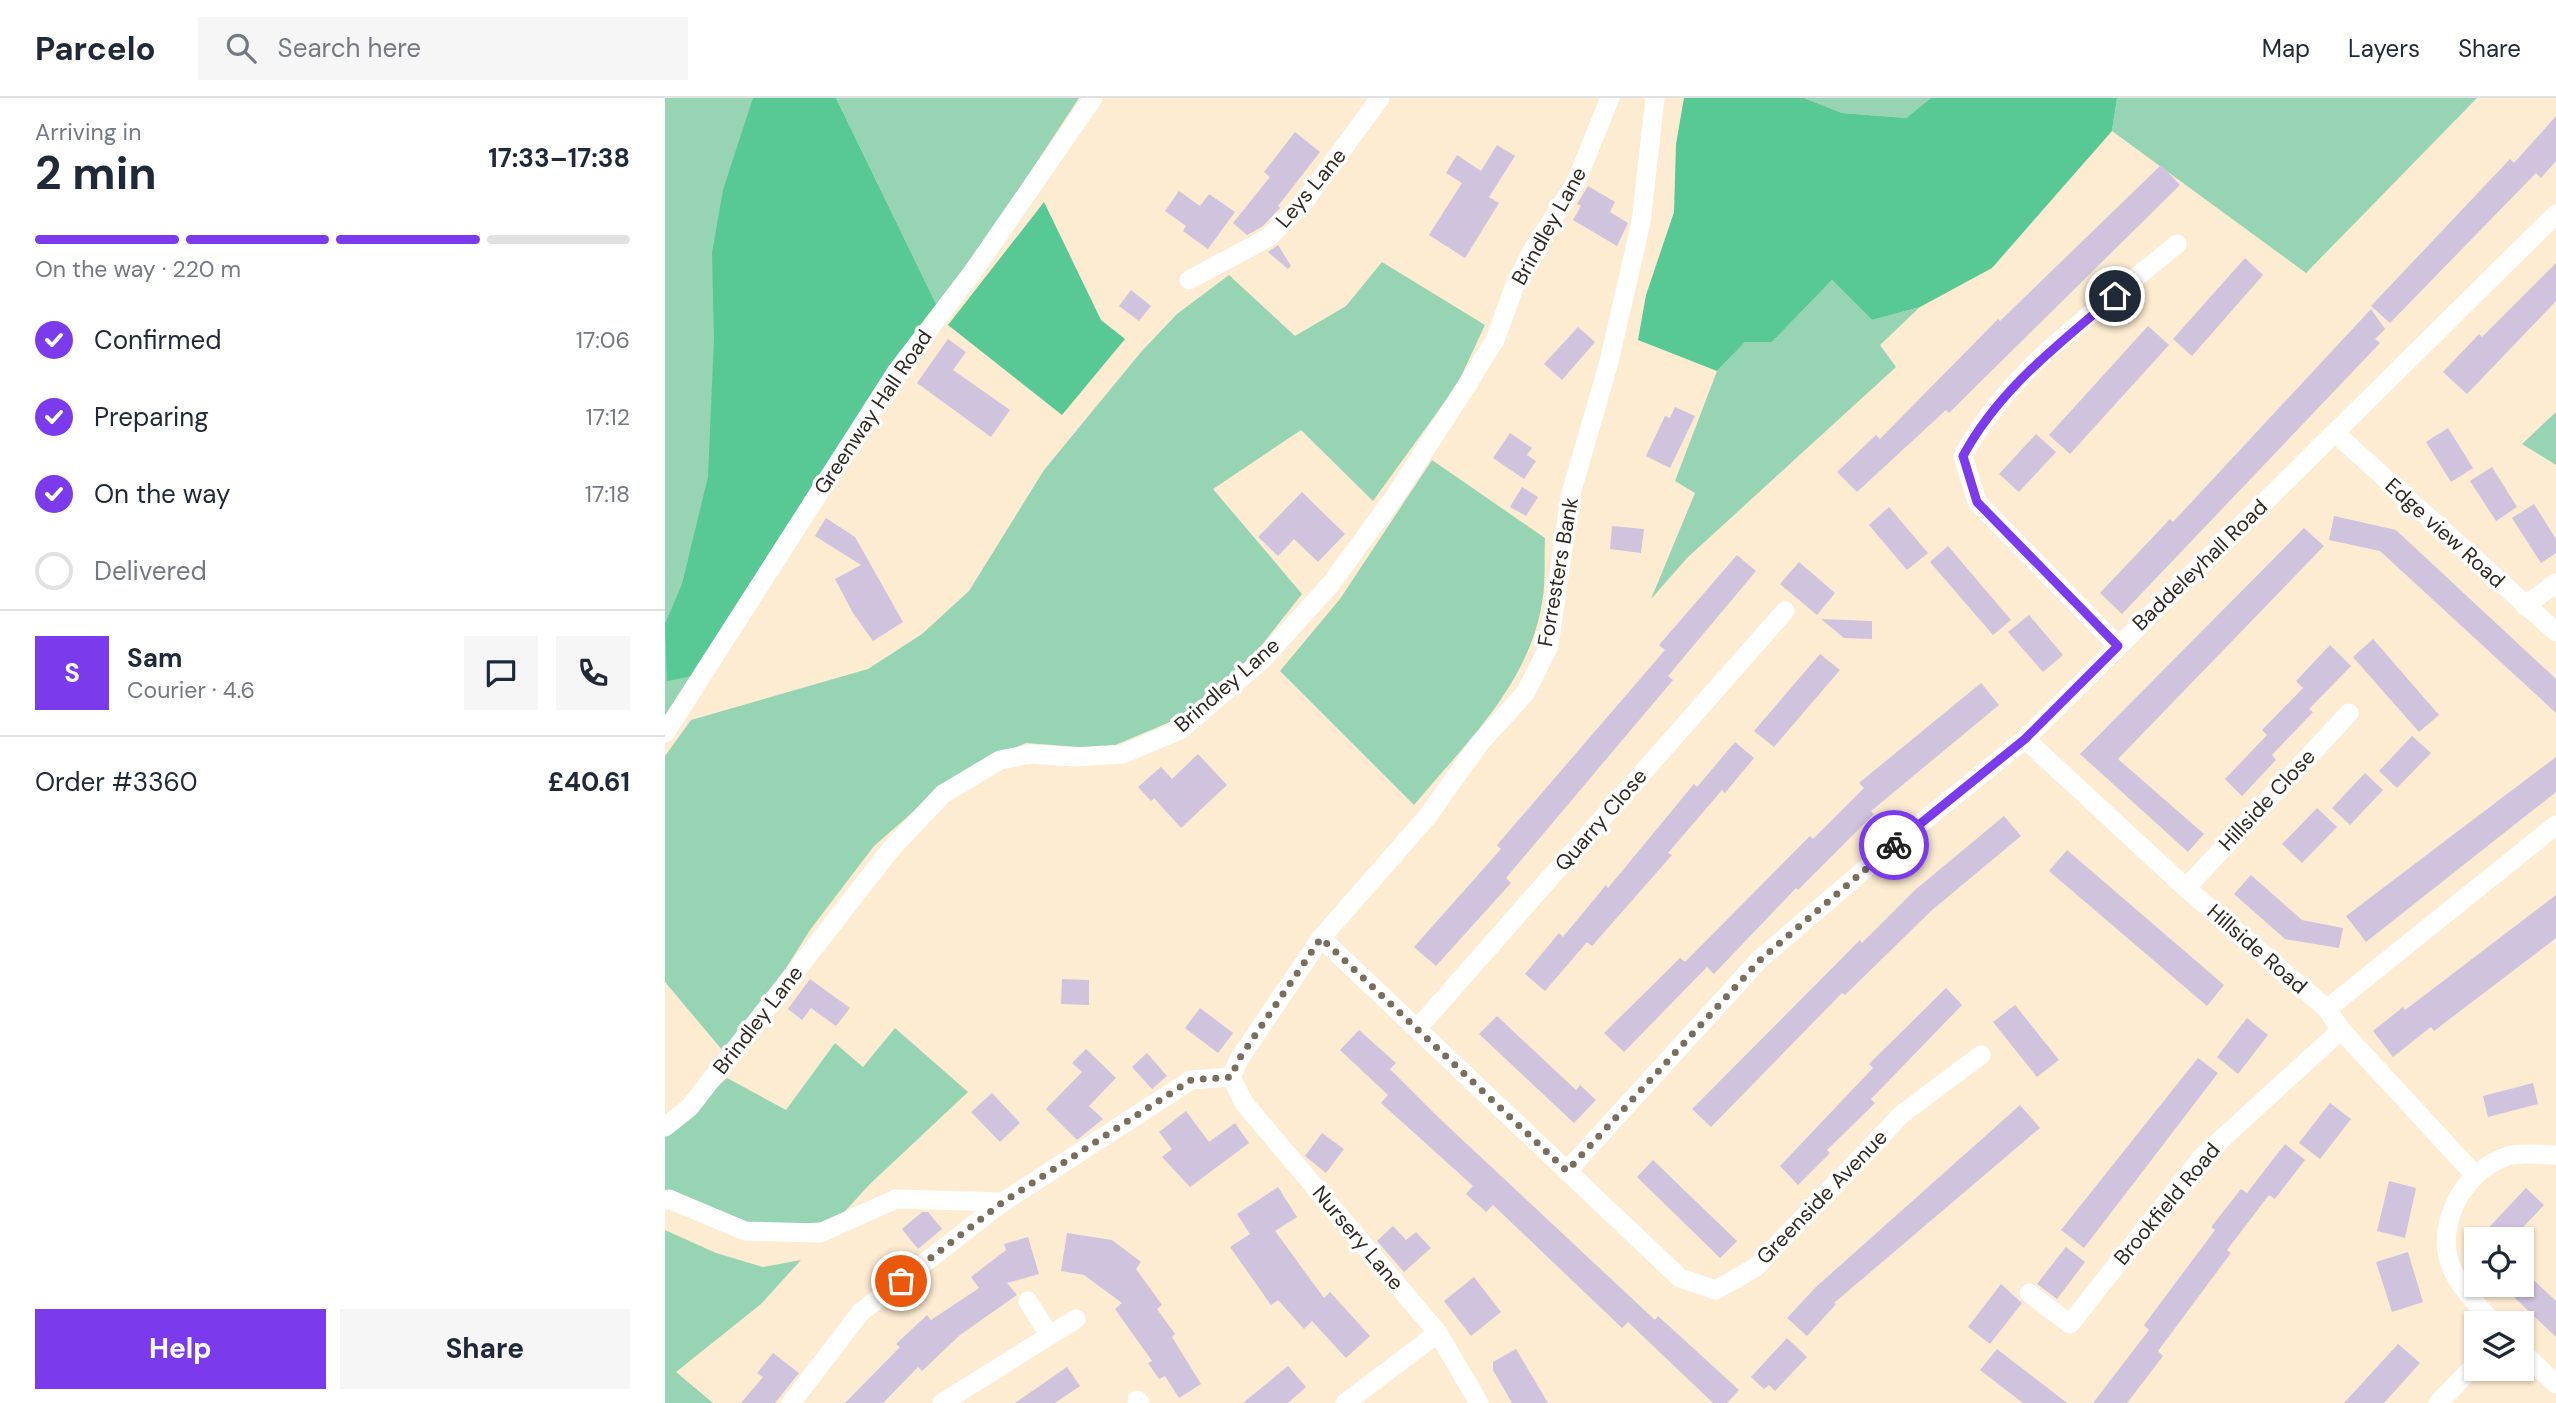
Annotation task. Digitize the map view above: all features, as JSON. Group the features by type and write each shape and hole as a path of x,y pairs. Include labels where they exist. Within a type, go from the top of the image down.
{"street":[{"name":"Greenway Hall Road","path":"665,733 897,370 972,273 1093,98"},
{"name":"Leys Lane","path":"1189,280 1269,237 1304,202 1381,98"},
{"name":"Brindley Lane","path":"665,1128 689,1107 891,849 943,794 1000,760 1031,754 1074,757 1123,754 1180,730 1262,660 1330,585 1395,496 1468,385 1495,340 1515,285 1531,253 1576,182 1610,98"},
{"name":"Forresters Bank","path":"1231,1077 1239,1059 1321,938 1427,817 1479,744 1526,692 1549,646 1570,497 1609,362 1641,222 1655,98"},
{"name":"Baddeleyhall Road","path":"1567,1171 1761,959 1884,853 2025,739 2556,214"},
{"path":"2118,646 1977,502 1963,456 1980,425 2031,366 2177,244"},
{"name":"Edge view Road","path":"2335,433 2556,632"},
{"path":"2525,606 2556,583"},
{"name":"Quarry Close","path":"1416,1029 1785,611"},
{"name":"Hillside Close","path":"2186,888 2349,713"},
{"name":"Hillside Road","path":"2025,739 2186,888 2327,1009 2341,1030 2475,1174"},
{"path":"2327,1009 2556,825"},
{"name":"Greenside Avenue","path":"1321,938 1680,1278 1716,1290 1756,1266 1902,1114 1981,1055"},
{"name":"Brookfield Road","path":"2029,1293 2070,1324 2202,1157 2341,1030"},
{"path":"791,1403 861,1312 1003,1202 1191,1080 1231,1077"},
{"name":"Nursery Lane","path":"1231,1077 1244,1103 1438,1334 1479,1403"},
{"path":"2484,1311 2453,1271 2448,1222 2459,1196 2475,1174 2509,1155 2556,1155"},
{"path":"665,1200 669,1199 745,1231 820,1233 895,1199 1003,1202"},
{"path":"1028,1301 1049,1335"},
{"path":"943,1403 1076,1319"},
{"path":"1345,1403 1438,1334"},
{"path":"2534,1363 2556,1384"},
{"path":"2438,1403 2464,1376"}],"green space":[{"path":"665,98 758,98 703,661 665,718"},
{"path":"753,98 836,98 937,306 693,676 667,681 665,624 682,584 708,477 714,338 712,253 723,190"},
{"path":"836,98 1079,98 983,244 937,306"},
{"path":"1684,98 1804,98 1842,113 1906,118 1931,98 2117,98 2112,131 1992,268 1920,307 1872,320 1832,280 1772,342 1745,342 1717,371 1638,340 1646,295 1674,212 1676,144"},
{"path":"1804,98 1931,98 1906,118 1842,113"},
{"path":"2117,98 2477,98 2306,273 2112,131"},
{"path":"1044,202 1101,320 1125,339 1062,415 948,325"},
{"path":"1382,262 1485,325 1457,385 1373,501 1301,430 1213,489 1302,594 1253,656 1177,719 1106,749 1026,743 989,759 938,790 874,846 810,930 769,995 723,1051 665,982 665,756 691,720 868,669 922,634 969,591 1044,470 1141,352 1177,314 1229,275 1295,336 1346,306"},
{"path":"1832,280 1872,320 1920,307 1880,345 1896,367 1687,558 1651,599 1695,493 1675,481 1717,371 1745,342 1772,342"},
{"path":"2556,412 2556,465 2522,444"},
{"path":"1432,460 1545,538 1544,579 1535,632 1524,660 1492,712 1414,805 1280,671 1340,599"},
{"path":"895,1028 968,1092 870,1184 836,1221 787,1225 739,1222 665,1194 665,1136 727,1078 786,1110 835,1043 863,1067"},
{"path":"665,1230 716,1253 763,1267 801,1260 761,1304 676,1372 713,1403 665,1403"}],"building":[{"path":"2556,116 2556,161 2541,178 2536,173 2390,323 2371,306 2510,159 2514,163"},
{"path":"1295,132 1320,152 1278,206 1280,208 1262,227 1247,235 1233,223 1270,177 1264,172"},
{"path":"1497,145 1515,156 1489,197 1499,203 1465,258 1429,235 1462,183 1446,173 1457,155 1481,171"},
{"path":"2161,165 2180,185 1949,413 1946,410 1857,492 1837,472 1876,435 1880,439 1998,319 2000,321"},
{"path":"1588,186 1615,202 1610,212 1628,223 1617,246 1573,220 1581,206 1577,204"},
{"path":"1179,191 1200,206 1209,194 1235,212 1208,249 1183,231 1186,226 1165,211"},
{"path":"1278,245 1291,266 1288,269 1268,252"},
{"path":"2245,258 2263,275 2192,356 2173,339"},
{"path":"2556,263 2556,301 2467,394 2443,372 2479,334 2482,337"},
{"path":"1131,290 1151,306 1139,321 1119,306"},
{"path":"2371,309 2385,329 2375,339 2380,343 2122,614 2100,593 2170,519 2173,522"},
{"path":"2148,326 2169,345 2070,454 2049,435"},
{"path":"1578,327 1595,342 1562,380 1544,364"},
{"path":"948,339 966,352 953,370 1010,410 991,437 917,383"},
{"path":"1675,407 1695,416 1670,468 1646,456 1665,416 1670,418"},
{"path":"2448,428 2473,468 2451,482 2426,442"},
{"path":"1510,433 1532,448 1527,455 1536,461 1524,479 1493,458"},
{"path":"2036,434 2056,452 2019,492 1999,474"},
{"path":"2492,467 2517,507 2496,521 2470,481"},
{"path":"1522,487 1538,497 1526,516 1510,507"},
{"path":"1302,492 1345,534 1318,562 1294,539 1278,556 1258,537"},
{"path":"2534,504 2556,539 2556,553 2541,563 2512,518"},
{"path":"1889,507 1928,553 1907,570 1869,525"},
{"path":"2334,516 2396,530 2556,679 2556,713 2380,551 2329,540"},
{"path":"826,518 855,537 903,622 873,641 853,613 835,579 861,565 815,536"},
{"path":"1612,526 1644,529 1641,553 1610,549"},
{"path":"2304,528 2324,546 2118,759 2204,834 2188,852 2080,754"},
{"path":"1948,546 2011,620 1993,635 1930,562"},
{"path":"1737,555 1756,571 1668,676 1673,680 1506,878 1511,883 1436,966 1414,947 1501,849 1497,845 1665,650 1659,645"},
{"path":"1799,562 1835,593 1817,615 1780,584"},
{"path":"2029,615 2063,655 2043,672 2008,632"},
{"path":"1821,619 1872,621 1872,639 1844,638"},
{"path":"2373,639 2439,715 2419,732 2353,657"},
{"path":"2330,645 2351,666 2309,709 2313,712 2272,755 2276,760 2242,796 2225,779 2267,735 2262,730 2303,688 2296,681"},
{"path":"1820,654 1840,670 1774,747 1754,731"},
{"path":"1981,683 1999,705 1871,811 1874,814 1798,890 1796,888 1714,974 1707,967 1624,1052 1604,1033 1680,958 1685,962 1810,836 1813,839 1864,788 1859,783"},
{"path":"2412,736 2431,753 2397,788 2379,771"},
{"path":"1735,742 1754,758 1725,793 1722,790 1668,853 1672,855 1592,946 1587,942 1545,991 1525,974 1559,933 1563,937 1606,885 1608,888 1694,784 1697,787"},
{"path":"1198,754 1227,785 1181,828 1154,798 1151,801 1138,787 1161,767 1172,779"},
{"path":"2556,757 2556,792 2366,942 2346,916"},
{"path":"2365,773 2383,790 2350,825 2332,808"},
{"path":"2317,808 2337,827 2302,863 2282,844"},
{"path":"2004,816 2021,836 1931,911 1845,995 1842,993 1711,1127 1692,1109 1860,940 1862,943 1915,890"},
{"path":"2067,850 2224,985 2207,1006 2049,871"},
{"path":"2251,875 2302,920 2343,928 2339,948 2285,939 2234,894"},
{"path":"2556,895 2556,938 2434,1031 2431,1027 2393,1057 2373,1031 2403,1007 2405,1010"},
{"path":"810,979 850,1008 836,1026 811,1008 802,1020 788,1009"},
{"path":"1062,979 1089,980 1089,1005 1061,1004"},
{"path":"1946,988 1962,1005 1871,1099 1875,1103 1827,1150 1830,1153 1798,1185 1780,1166 1873,1068 1869,1064"},
{"path":"2015,1005 2059,1060 2037,1077 1993,1022"},
{"path":"1200,1008 1233,1033 1218,1053 1185,1028"},
{"path":"1497,1016 1576,1090 1580,1085 1596,1100 1574,1123 1479,1034"},
{"path":"2247,1018 2268,1035 2238,1074 2217,1057"},
{"path":"1359,1030 1396,1063 1390,1069 1439,1118 1655,1320 1658,1316 1739,1390 1727,1403 1713,1403 1628,1322 1622,1328 1493,1205 1486,1212 1466,1194 1473,1186 1381,1103 1388,1095 1340,1050"},
{"path":"1086,1049 1116,1078 1089,1106 1103,1119 1077,1140 1046,1109 1082,1072 1072,1063"},
{"path":"1147,1053 1167,1076 1152,1089 1132,1067"},
{"path":"2198,1058 2218,1073 2084,1248 2061,1230"},
{"path":"2533,1083 2538,1104 2488,1117 2483,1096"},
{"path":"992,1093 1020,1123 1000,1142 971,1112"},
{"path":"2330,1103 2351,1119 2320,1159 2299,1143"},
{"path":"2020,1105 2040,1128 1834,1303 1836,1304 1807,1336 1787,1318 1816,1287"},
{"path":"1186,1111 1209,1142 1235,1123 1249,1143 1190,1187 1162,1157 1172,1149 1159,1132"},
{"path":"1322,1133 1344,1149 1326,1173 1305,1156"},
{"path":"2285,1144 2305,1160 2275,1199 2269,1195 2227,1250 2231,1253 2158,1351 2163,1356 2127,1403 2093,1403 2149,1330 2144,1325 2215,1230 2211,1227 2241,1189 2247,1193"},
{"path":"1653,1160 1737,1241 1720,1258 1637,1177"},
{"path":"2389,1181 2416,1188 2405,1238 2377,1231"},
{"path":"1278,1187 1297,1217 1275,1231 1324,1298 1330,1292 1370,1336 1346,1358 1312,1321 1304,1329 1278,1300 1271,1305 1230,1247 1250,1234 1237,1214"},
{"path":"2526,1188 2544,1205 2523,1227 2489,1227"},
{"path":"922,1212 928,1212 942,1229 918,1249 902,1229"},
{"path":"1393,1226 1406,1240 1416,1232 1431,1248 1404,1272 1377,1241"},
{"path":"1067,1233 1112,1240 1141,1262 1136,1269 1162,1305 1157,1309 1175,1334 1172,1337 1201,1384 1179,1398 1165,1376 1159,1379 1148,1363 1152,1361 1115,1309 1122,1303 1084,1275 1061,1271"},
{"path":"1028,1237 1039,1274 1007,1283 1017,1295 960,1335 922,1371 918,1367 883,1403 845,1403 900,1347 896,1344 927,1315 931,1320 979,1288 971,1277 1006,1250 1004,1244"},
{"path":"2066,1247 2085,1262 2057,1299 2037,1284"},
{"path":"2408,1252 2423,1302 2392,1312 2376,1262"},
{"path":"1474,1277 1501,1312 1471,1336 1444,1301"},
{"path":"2534,1280 2556,1301 2556,1337 2534,1316 2534,1311 2529,1311 2514,1297 2534,1297"},
{"path":"2001,1284 2022,1303 1990,1344 1968,1327"},
{"path":"1787,1338 1807,1357 1775,1391 1769,1385 1764,1389 1751,1377"},
{"path":"2398,1344 2420,1363 2384,1403 2344,1403"},
{"path":"1516,1349 1548,1403 1512,1403 1493,1370 1493,1362"},
{"path":"1997,1349 2067,1403 2023,1403 1980,1370"},
{"path":"773,1353 799,1373 775,1403 741,1403 763,1377 757,1373"},
{"path":"1288,1366 1306,1387 1288,1403 1243,1403"},
{"path":"1067,1367 1080,1386 1055,1403 1015,1403"}],"way so far":[{"path":"901,1281 1003,1202 1191,1080 1231,1077 1239,1059 1321,938 1567,1171 1761,959 1894,845"}],"route":[{"path":"1894,845 2025,739 2118,646 1977,502 1963,456 1980,425 2031,366 2115,296"}]}
